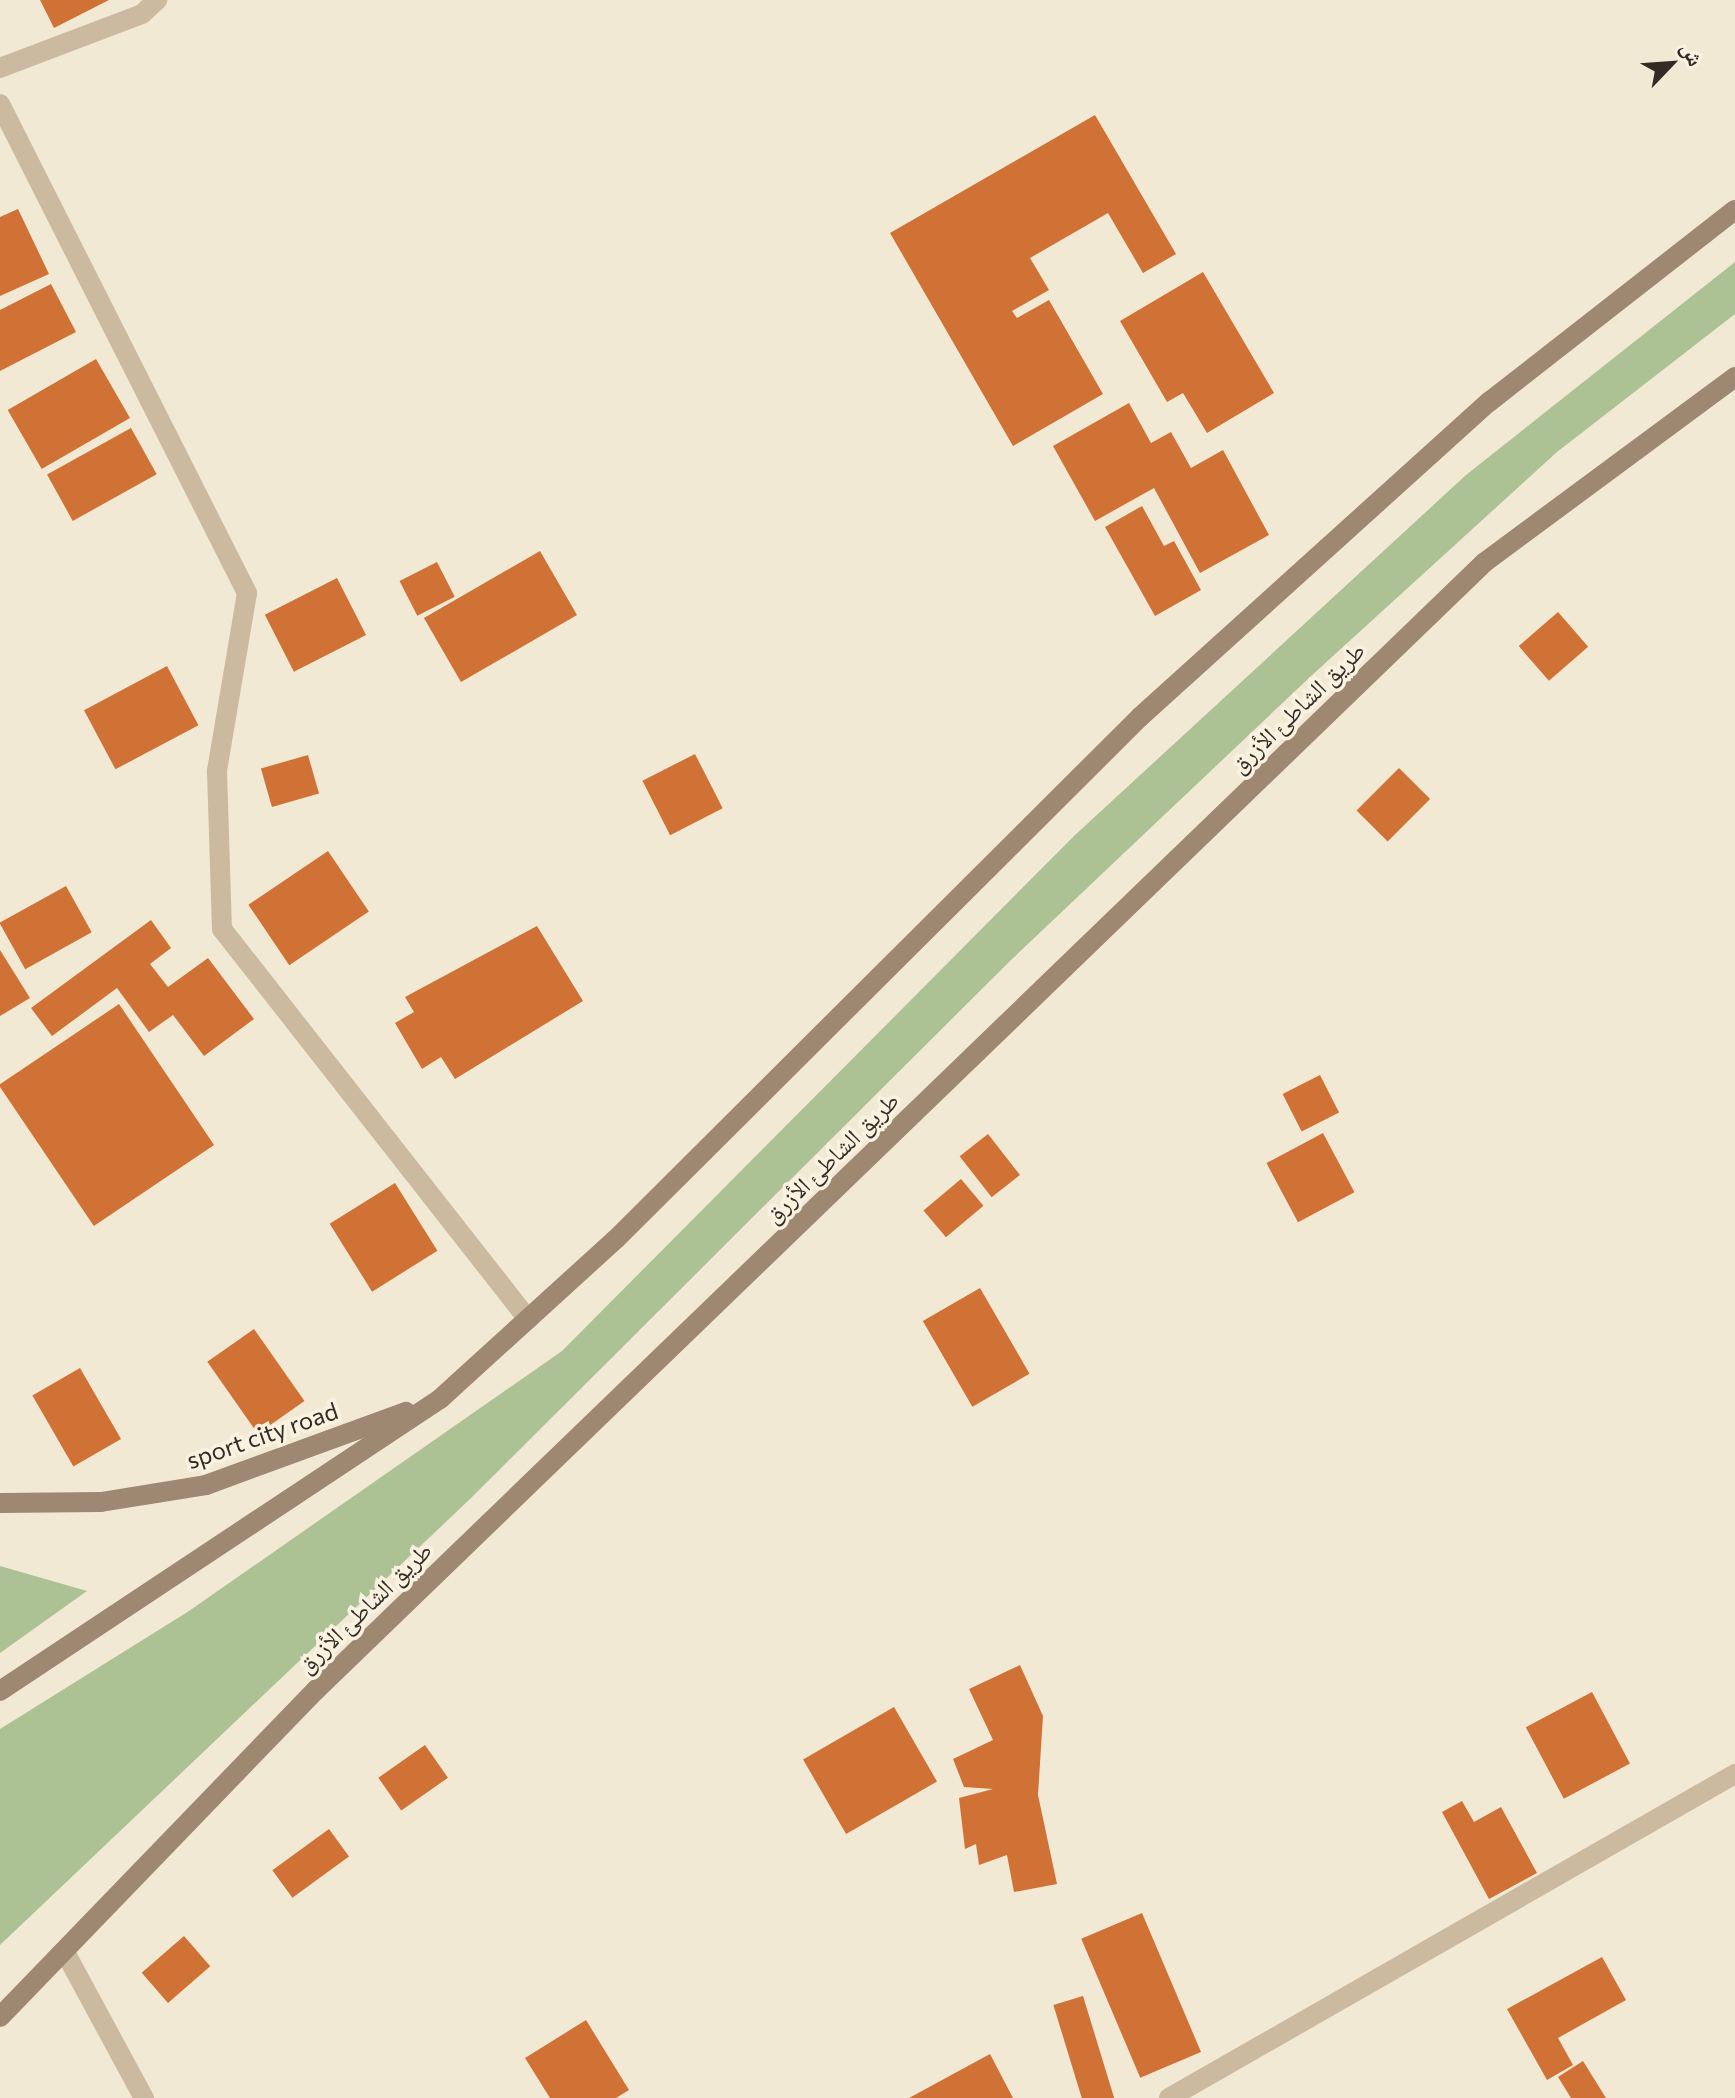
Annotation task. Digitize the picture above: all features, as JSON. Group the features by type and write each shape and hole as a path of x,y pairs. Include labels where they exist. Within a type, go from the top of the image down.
{"main road":[{"path":"0,1691 440,1399 528,1319 1140,717 1489,402 1735,210"},
{"name":"طريق الشاطئ الأزرق","path":"0,2017 66,1954 316,1690 1485,562 1735,377"},
{"name":"sport city road","path":"0,1503 101,1502 206,1485 440,1399"}],"street":[{"path":"0,68 142,14 157,0"},
{"path":"0,104 247,593 217,771 222,929 528,1319"},
{"path":"1169,2098 1735,1774"},
{"path":"66,1954 144,2098"}],"green space":[{"path":"1735,262 1735,314 1557,452 1310,677 1010,961 470,1499 0,1945 0,1729 189,1611 562,1351 1074,836 1466,475"},
{"path":"0,1566 87,1591 0,1653"}],"building":[{"path":"40,0 109,0 54,28"},
{"path":"1095,115 1176,254 1143,273 1108,213 1030,258 1049,290 1012,311 1017,318 1049,300 1103,394 1013,446 890,233"},
{"path":"18,209 49,274 0,296 0,217"},
{"path":"1203,272 1274,393 1207,433 1183,393 1167,402 1120,321"},
{"path":"51,284 76,332 0,371 0,310"},
{"path":"96,359 130,418 42,469 8,410"},
{"path":"1129,403 1151,443 1171,432 1191,468 1223,450 1269,535 1200,573 1154,488 1095,521 1053,446"},
{"path":"131,428 157,474 73,521 47,475"},
{"path":"1142,506 1164,546 1174,541 1201,590 1155,616 1105,527"},
{"path":"540,551 577,615 461,682 424,618"},
{"path":"437,562 455,597 417,616 400,581"},
{"path":"337,578 366,635 294,672 265,615"},
{"path":"1558,612 1588,647 1549,681 1519,646"},
{"path":"167,666 198,725 115,769 84,710"},
{"path":"695,754 723,808 670,835 642,781"},
{"path":"308,755 319,793 272,807 261,769"},
{"path":"1399,768 1430,799 1388,842 1357,810"},
{"path":"328,851 369,912 289,965 248,905"},
{"path":"66,886 92,932 25,969 0,923"},
{"path":"151,920 171,948 150,964 168,987 208,958 254,1019 204,1056 173,1015 149,1032 117,988 52,1036 31,1008"},
{"path":"537,926 583,1001 455,1079 441,1057 422,1069 395,1023 414,1012 405,997"},
{"path":"0,950 30,998 0,1016"},
{"path":"119,1004 214,1145 94,1226 0,1084"},
{"path":"1320,1075 1339,1112 1302,1131 1283,1094"},
{"path":"1323,1133 1354,1192 1298,1222 1266,1163"},
{"path":"988,1134 1020,1175 992,1197 960,1156"},
{"path":"961,1179 983,1206 946,1237 923,1210"},
{"path":"395,1183 437,1251 372,1292 330,1224"},
{"path":"980,1288 1030,1374 972,1407 923,1321"},
{"path":"254,1329 304,1401 258,1434 207,1362"},
{"path":"80,1368 121,1439 73,1467 32,1396"},
{"path":"1020,1665 1043,1716 1038,1795 1057,1884 1014,1892 1007,1855 979,1865 976,1844 965,1849 959,1798 993,1789 964,1787 953,1759 993,1740 969,1689"},
{"path":"1592,1692 1630,1764 1564,1799 1526,1727"},
{"path":"894,1707 937,1781 846,1834 803,1760"},
{"path":"425,1745 448,1778 401,1810 378,1778"},
{"path":"1462,1801 1474,1822 1501,1807 1537,1873 1489,1899 1442,1812"},
{"path":"329,1829 349,1857 292,1898 272,1870"},
{"path":"1142,1913 1201,2052 1140,2078 1081,1939"},
{"path":"184,1936 210,1966 168,2003 142,1973"},
{"path":"1602,1957 1626,2000 1558,2038 1573,2065 1547,2080 1507,2009"},
{"path":"1083,1996 1114,2098 1082,2098 1053,2005"},
{"path":"586,2020 629,2090 616,2098 550,2098 525,2058"},
{"path":"990,2054 1013,2098 909,2098"},
{"path":"1583,2061 1606,2098 1571,2098 1558,2077"}]}
